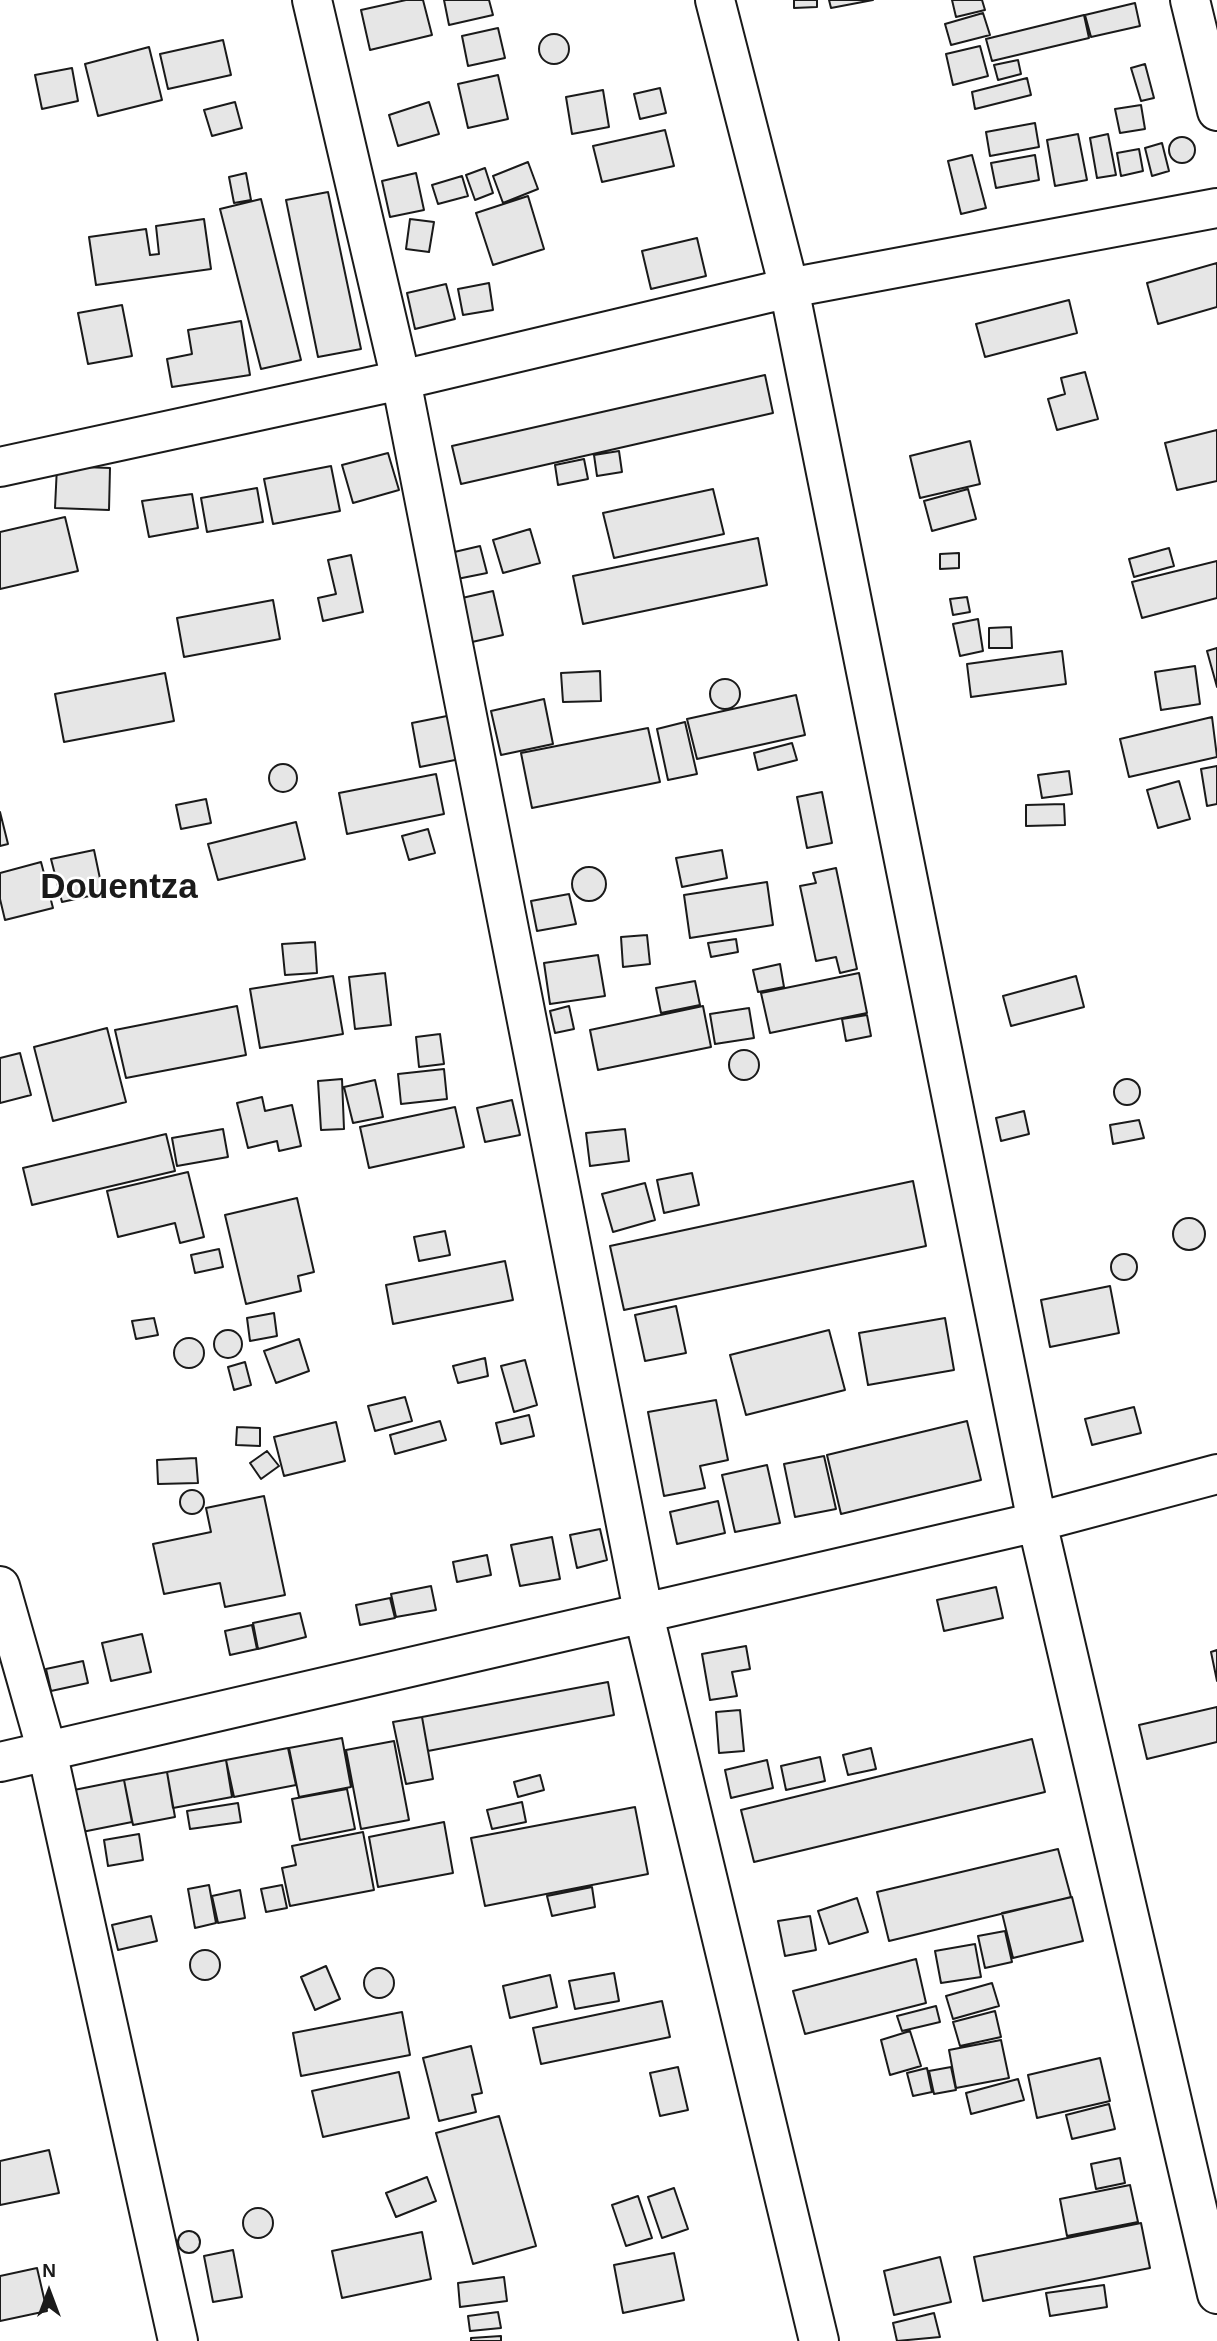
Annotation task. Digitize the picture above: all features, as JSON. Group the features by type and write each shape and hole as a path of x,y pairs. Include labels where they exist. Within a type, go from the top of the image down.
{"street":[{"path":"312,0 401,380 643,1611 819,2341"},
{"path":"715,0 789,288 1037,1522 1217,2294"},
{"path":"1190,0 1217,111"},
{"path":"0,467 401,380 789,288 1217,208"},
{"path":"0,1762 643,1611 1037,1522 1217,1474"},
{"path":"0,1586 47,1751 178,2341"}],"building":[{"path":"406,0 423,0 432,35 370,50 361,10"},
{"path":"444,0 489,0 493,15 449,25"},
{"path":"794,0 817,0 817,7 794,8"},
{"path":"829,0 873,0 831,8"},
{"path":"952,0 982,0 985,10 956,17"},
{"path":"1135,3 1140,26 1091,37 1085,15"},
{"path":"983,13 990,35 951,45 945,24"},
{"path":"1084,15 1089,38 992,61 986,39"},
{"path":"498,28 505,58 468,66 462,36"},
{"path":"554,34 565,38 569,49 565,60 554,64 543,60 539,49 543,38"},
{"path":"223,40 231,75 168,89 160,54"},
{"path":"980,46 988,76 953,85 946,54"},
{"path":"149,47 162,100 98,116 85,64"},
{"path":"1018,60 1021,74 998,80 994,65"},
{"path":"1145,64 1154,98 1141,101 1131,68"},
{"path":"72,68 78,101 42,109 35,75"},
{"path":"498,75 508,119 468,128 458,84"},
{"path":"1027,78 1031,95 975,109 972,92"},
{"path":"660,88 666,113 640,119 634,94"},
{"path":"603,90 609,127 572,134 566,97"},
{"path":"235,102 242,128 212,136 204,110"},
{"path":"429,102 439,134 398,146 389,115"},
{"path":"1141,105 1145,129 1120,133 1115,109"},
{"path":"1035,123 1039,147 990,156 986,132"},
{"path":"665,130 674,166 602,182 593,146"},
{"path":"1078,134 1087,180 1055,186 1047,140"},
{"path":"1108,134 1116,175 1097,178 1090,138"},
{"path":"1182,137 1191,141 1195,150 1191,159 1182,163 1173,159 1169,150 1173,141"},
{"path":"1162,143 1169,171 1152,176 1145,148"},
{"path":"1139,149 1143,171 1121,176 1117,153"},
{"path":"972,155 986,208 961,214 948,161"},
{"path":"1035,155 1039,180 996,188 991,163"},
{"path":"528,162 538,189 503,203 493,176"},
{"path":"485,168 493,193 475,200 466,175"},
{"path":"246,173 251,200 234,203 229,177"},
{"path":"416,173 424,210 390,217 382,181"},
{"path":"462,176 468,196 438,204 432,185"},
{"path":"328,192 361,349 318,357 286,200"},
{"path":"528,196 544,249 493,265 476,213"},
{"path":"261,199 301,360 261,369 220,209"},
{"path":"204,219 211,269 96,285 89,237 146,229 150,255 159,254 156,226"},
{"path":"410,219 434,222 429,252 406,249"},
{"path":"697,238 706,276 651,289 642,251"},
{"path":"1217,263 1217,307 1158,324 1147,283"},
{"path":"489,283 493,310 463,315 458,289"},
{"path":"446,284 455,319 415,329 407,293"},
{"path":"1069,300 1077,333 985,357 976,324"},
{"path":"122,305 132,356 88,364 78,313"},
{"path":"241,321 250,375 172,387 167,359 192,354 188,330"},
{"path":"1085,372 1098,419 1057,430 1048,399 1065,394 1061,378"},
{"path":"765,375 773,413 461,484 452,446"},
{"path":"1217,430 1217,481 1177,490 1165,443"},
{"path":"970,441 980,484 920,498 910,456"},
{"path":"619,451 622,472 597,476 594,455"},
{"path":"388,453 399,490 353,503 342,465"},
{"path":"584,459 588,479 558,485 555,465"},
{"path":"57,466 110,468 109,510 55,508"},
{"path":"331,466 340,511 273,524 264,479"},
{"path":"257,488 263,522 207,532 201,498"},
{"path":"713,489 724,534 614,558 603,513"},
{"path":"968,489 976,519 932,531 924,501"},
{"path":"192,494 198,528 149,537 142,501"},
{"path":"65,517 78,571 0,589 0,532"},
{"path":"530,529 540,563 503,573 493,540"},
{"path":"758,538 767,585 583,624 573,576"},
{"path":"480,546 487,573 457,579 450,553"},
{"path":"1169,548 1174,566 1134,577 1129,559"},
{"path":"959,553 959,568 940,569 940,554"},
{"path":"351,555 363,612 323,621 318,598 336,594 328,560"},
{"path":"1217,561 1217,598 1142,618 1132,582"},
{"path":"493,591 503,635 472,642 462,598"},
{"path":"967,597 970,612 953,615 950,599"},
{"path":"273,600 280,639 184,657 177,618"},
{"path":"978,619 983,651 960,656 953,624"},
{"path":"1011,627 1012,648 989,648 989,628"},
{"path":"1217,648 1217,687 1207,651"},
{"path":"1062,651 1066,684 971,697 967,664"},
{"path":"1195,666 1200,704 1161,710 1155,672"},
{"path":"600,671 601,701 563,702 561,673"},
{"path":"165,673 174,721 64,742 55,694"},
{"path":"725,679 731,680 739,688 739,700 731,708 725,709 719,708 711,700 710,694 711,688 719,680"},
{"path":"796,695 805,735 697,759 687,719"},
{"path":"544,699 553,744 501,755 491,711"},
{"path":"452,715 460,759 420,767 412,723"},
{"path":"1212,717 1217,757 1129,777 1120,739"},
{"path":"685,722 697,774 668,780 657,729"},
{"path":"648,728 660,782 532,808 521,753"},
{"path":"792,743 797,760 758,770 754,753"},
{"path":"283,764 293,768 297,778 293,788 283,792 273,788 269,778 273,768"},
{"path":"1217,766 1217,804 1207,806 1201,769"},
{"path":"1069,771 1072,794 1042,798 1038,775"},
{"path":"436,774 444,814 347,834 339,793"},
{"path":"1179,781 1190,819 1158,828 1147,790"},
{"path":"822,792 832,843 807,848 797,797"},
{"path":"206,799 211,823 181,829 176,805"},
{"path":"1064,804 1065,825 1026,826 1026,805"},
{"path":"0,812 8,844 0,846"},
{"path":"296,822 305,859 218,880 208,844"},
{"path":"428,829 435,853 409,860 402,836"},
{"path":"94,850 103,893 62,902 51,859"},
{"path":"722,850 727,878 682,887 676,858"},
{"path":"41,862 53,908 5,920 0,899 0,873"},
{"path":"589,867 601,872 606,884 601,896 589,901 577,896 572,884 577,872"},
{"path":"836,868 857,969 840,973 836,957 816,961 800,886 816,883 813,873"},
{"path":"767,882 773,925 690,938 684,895"},
{"path":"569,894 576,924 537,931 531,901"},
{"path":"647,935 650,964 623,967 621,937"},
{"path":"736,939 738,952 711,957 708,943"},
{"path":"315,942 317,973 285,975 282,944"},
{"path":"598,955 605,996 550,1004 544,963"},
{"path":"780,964 784,987 758,992 753,970"},
{"path":"385,973 391,1025 355,1029 349,977"},
{"path":"859,973 867,1013 770,1033 761,993"},
{"path":"333,976 343,1034 260,1048 250,989"},
{"path":"1076,976 1084,1007 1011,1026 1003,996"},
{"path":"695,981 700,1005 661,1013 656,988"},
{"path":"237,1006 246,1055 126,1078 115,1030"},
{"path":"569,1006 574,1029 555,1033 550,1011"},
{"path":"703,1006 711,1047 598,1070 590,1030"},
{"path":"749,1008 754,1038 715,1044 710,1014"},
{"path":"867,1015 871,1036 846,1041 842,1019"},
{"path":"107,1028 126,1102 53,1121 34,1047"},
{"path":"440,1034 444,1064 419,1067 416,1037"},
{"path":"744,1050 750,1051 758,1059 758,1071 750,1079 744,1080 738,1079 730,1071 729,1065 730,1059 738,1051"},
{"path":"20,1053 31,1095 0,1103 0,1058"},
{"path":"444,1069 447,1099 401,1104 398,1074"},
{"path":"342,1079 344,1129 321,1130 318,1081"},
{"path":"1127,1079 1136,1083 1140,1092 1136,1101 1127,1105 1118,1101 1114,1092 1118,1083"},
{"path":"375,1080 383,1117 353,1123 344,1087"},
{"path":"262,1097 265,1111 292,1105 301,1146 279,1151 277,1141 248,1148 237,1103"},
{"path":"512,1100 520,1135 485,1142 477,1108"},
{"path":"455,1107 464,1147 369,1168 360,1127"},
{"path":"1024,1111 1029,1134 1001,1141 996,1118"},
{"path":"1139,1120 1144,1138 1113,1144 1110,1125"},
{"path":"223,1129 228,1157 177,1166 172,1138"},
{"path":"625,1129 629,1161 590,1166 586,1133"},
{"path":"166,1134 175,1171 32,1205 23,1168"},
{"path":"188,1172 204,1237 180,1243 175,1223 118,1237 107,1191"},
{"path":"692,1173 699,1205 664,1213 657,1180"},
{"path":"913,1181 926,1246 624,1310 610,1246"},
{"path":"645,1183 655,1220 613,1232 602,1194"},
{"path":"297,1198 314,1272 298,1276 301,1291 246,1304 225,1215"},
{"path":"1189,1218 1200,1223 1205,1234 1200,1245 1189,1250 1178,1245 1173,1234 1178,1223"},
{"path":"445,1231 450,1255 419,1261 414,1237"},
{"path":"219,1249 223,1267 195,1273 191,1255"},
{"path":"1124,1254 1133,1258 1137,1267 1133,1276 1124,1280 1115,1276 1111,1267 1115,1258"},
{"path":"505,1261 513,1300 393,1324 386,1285"},
{"path":"1110,1286 1119,1333 1050,1347 1041,1300"},
{"path":"676,1306 686,1353 645,1361 635,1315"},
{"path":"274,1313 277,1336 250,1341 247,1318"},
{"path":"154,1318 158,1335 136,1339 132,1321"},
{"path":"945,1318 954,1370 868,1385 859,1333"},
{"path":"228,1330 238,1334 242,1344 238,1354 228,1358 218,1354 214,1344 218,1334"},
{"path":"829,1330 845,1390 746,1415 730,1355"},
{"path":"189,1338 200,1342 204,1353 200,1364 189,1368 178,1364 174,1353 178,1342"},
{"path":"299,1339 309,1371 276,1383 264,1351"},
{"path":"485,1358 488,1376 458,1383 453,1366"},
{"path":"525,1360 537,1405 514,1412 501,1366"},
{"path":"245,1362 251,1385 234,1390 228,1367"},
{"path":"405,1397 412,1421 375,1431 368,1406"},
{"path":"716,1400 728,1460 700,1466 705,1488 664,1496 648,1412"},
{"path":"1134,1407 1141,1433 1092,1445 1085,1419"},
{"path":"529,1415 534,1436 501,1444 496,1423"},
{"path":"440,1421 446,1440 395,1454 390,1435"},
{"path":"967,1421 981,1480 841,1514 827,1455"},
{"path":"336,1422 345,1461 284,1476 274,1437"},
{"path":"237,1427 260,1428 260,1446 236,1445"},
{"path":"267,1451 279,1466 261,1479 250,1463"},
{"path":"824,1456 836,1509 795,1517 784,1464"},
{"path":"196,1458 198,1483 158,1484 157,1460"},
{"path":"767,1465 780,1523 735,1532 722,1475"},
{"path":"192,1490 203,1497 204,1502 197,1513 192,1514 181,1507 180,1502 187,1491"},
{"path":"264,1496 285,1595 225,1607 220,1583 164,1594 153,1544 211,1532 206,1508"},
{"path":"718,1501 725,1533 677,1544 670,1512"},
{"path":"600,1529 607,1560 577,1568 570,1535"},
{"path":"552,1537 560,1579 520,1586 511,1545"},
{"path":"487,1555 491,1575 457,1582 453,1562"},
{"path":"431,1586 436,1610 396,1617 391,1594"},
{"path":"996,1587 1003,1618 944,1631 937,1600"},
{"path":"390,1598 395,1618 360,1625 356,1605"},
{"path":"300,1613 306,1637 258,1649 253,1623"},
{"path":"252,1625 257,1649 230,1655 225,1631"},
{"path":"142,1634 151,1672 111,1681 102,1643"},
{"path":"746,1646 750,1669 732,1672 737,1696 710,1700 702,1654"},
{"path":"1217,1650 1217,1681 1211,1652"},
{"path":"83,1661 88,1683 51,1691 46,1669"},
{"path":"608,1682 614,1715 428,1751 422,1717"},
{"path":"1217,1707 1217,1742 1147,1759 1139,1725"},
{"path":"740,1710 744,1751 719,1753 716,1712"},
{"path":"422,1717 433,1779 406,1784 393,1722"},
{"path":"342,1738 351,1787 299,1797 289,1748"},
{"path":"1032,1739 1045,1792 754,1862 741,1810"},
{"path":"394,1741 409,1820 361,1829 346,1750"},
{"path":"288,1748 296,1785 234,1797 226,1760"},
{"path":"871,1748 876,1769 848,1775 843,1755"},
{"path":"820,1757 825,1781 786,1790 781,1766"},
{"path":"226,1760 232,1797 173,1808 167,1772"},
{"path":"767,1760 773,1788 731,1798 725,1770"},
{"path":"167,1772 175,1817 133,1825 124,1780"},
{"path":"540,1775 544,1790 518,1797 514,1782"},
{"path":"124,1780 132,1822 82,1832 74,1790"},
{"path":"347,1789 355,1829 300,1840 292,1799"},
{"path":"522,1802 526,1822 492,1829 487,1810"},
{"path":"238,1803 241,1822 190,1829 187,1811"},
{"path":"635,1807 648,1874 485,1906 471,1838"},
{"path":"444,1822 453,1873 378,1887 369,1837"},
{"path":"363,1832 374,1890 290,1906 282,1868 296,1865 292,1846"},
{"path":"139,1834 143,1860 108,1866 104,1840"},
{"path":"1058,1849 1071,1897 889,1941 877,1892"},
{"path":"209,1885 216,1923 195,1928 188,1889"},
{"path":"282,1885 287,1908 266,1912 261,1889"},
{"path":"592,1887 595,1907 552,1916 547,1896"},
{"path":"240,1890 245,1918 218,1923 212,1896"},
{"path":"1072,1897 1083,1941 1013,1958 1002,1913"},
{"path":"857,1898 868,1932 829,1944 818,1911"},
{"path":"151,1916 157,1941 118,1950 112,1925"},
{"path":"810,1916 816,1950 785,1956 778,1921"},
{"path":"1005,1931 1012,1962 985,1968 978,1936"},
{"path":"975,1944 981,1977 941,1983 935,1951"},
{"path":"205,1950 216,1954 220,1965 216,1976 205,1980 194,1976 190,1965 194,1954"},
{"path":"916,1959 926,2003 805,2034 793,1991"},
{"path":"326,1966 340,1999 315,2010 301,1977"},
{"path":"379,1968 390,1972 394,1983 390,1994 379,1998 368,1994 364,1983 368,1972"},
{"path":"614,1973 619,2001 575,2009 569,1981"},
{"path":"550,1975 557,2007 510,2018 503,1986"},
{"path":"992,1983 999,2006 953,2019 946,1996"},
{"path":"662,2001 670,2037 541,2064 533,2028"},
{"path":"936,2006 940,2022 902,2031 897,2016"},
{"path":"995,2011 1001,2037 960,2046 953,2022"},
{"path":"402,2012 410,2055 301,2076 293,2033"},
{"path":"910,2031 921,2066 890,2075 881,2040"},
{"path":"1001,2040 1009,2078 956,2088 949,2050"},
{"path":"471,2046 482,2093 472,2095 476,2112 439,2121 423,2058"},
{"path":"1100,2058 1110,2101 1037,2118 1028,2075"},
{"path":"678,2067 688,2110 660,2116 650,2073"},
{"path":"951,2067 956,2090 934,2094 929,2071"},
{"path":"927,2068 932,2092 913,2096 907,2073"},
{"path":"399,2072 409,2118 323,2137 312,2091"},
{"path":"1018,2079 1024,2100 971,2114 966,2093"},
{"path":"1109,2104 1115,2129 1072,2139 1066,2115"},
{"path":"499,2116 536,2246 473,2264 436,2133"},
{"path":"49,2150 59,2193 0,2205 0,2161"},
{"path":"1120,2158 1125,2183 1096,2189 1091,2164"},
{"path":"427,2177 436,2201 396,2217 386,2193"},
{"path":"1130,2185 1138,2222 1067,2236 1060,2199"},
{"path":"674,2188 688,2229 662,2238 648,2197"},
{"path":"638,2196 652,2238 626,2246 612,2205"},
{"path":"258,2208 269,2212 273,2223 269,2234 258,2238 247,2234 243,2223 247,2212"},
{"path":"1141,2223 1150,2268 983,2301 974,2257"},
{"path":"189,2231 197,2234 200,2242 197,2250 189,2253 181,2250 178,2242 181,2234"},
{"path":"422,2232 431,2279 342,2298 332,2251"},
{"path":"233,2250 242,2297 213,2302 204,2256"},
{"path":"674,2253 684,2300 623,2313 614,2265"},
{"path":"940,2257 951,2302 894,2315 884,2271"},
{"path":"37,2268 47,2311 0,2321 0,2276"},
{"path":"504,2277 507,2301 460,2307 458,2283"},
{"path":"1104,2285 1107,2307 1050,2316 1046,2293"},
{"path":"498,2312 501,2328 470,2331 468,2316"},
{"path":"934,2313 940,2337 897,2341 893,2323"},
{"path":"501,2336 501,2341 471,2341 471,2338"}],"district":[{"name":"Douentza","path":"119,888"}]}
